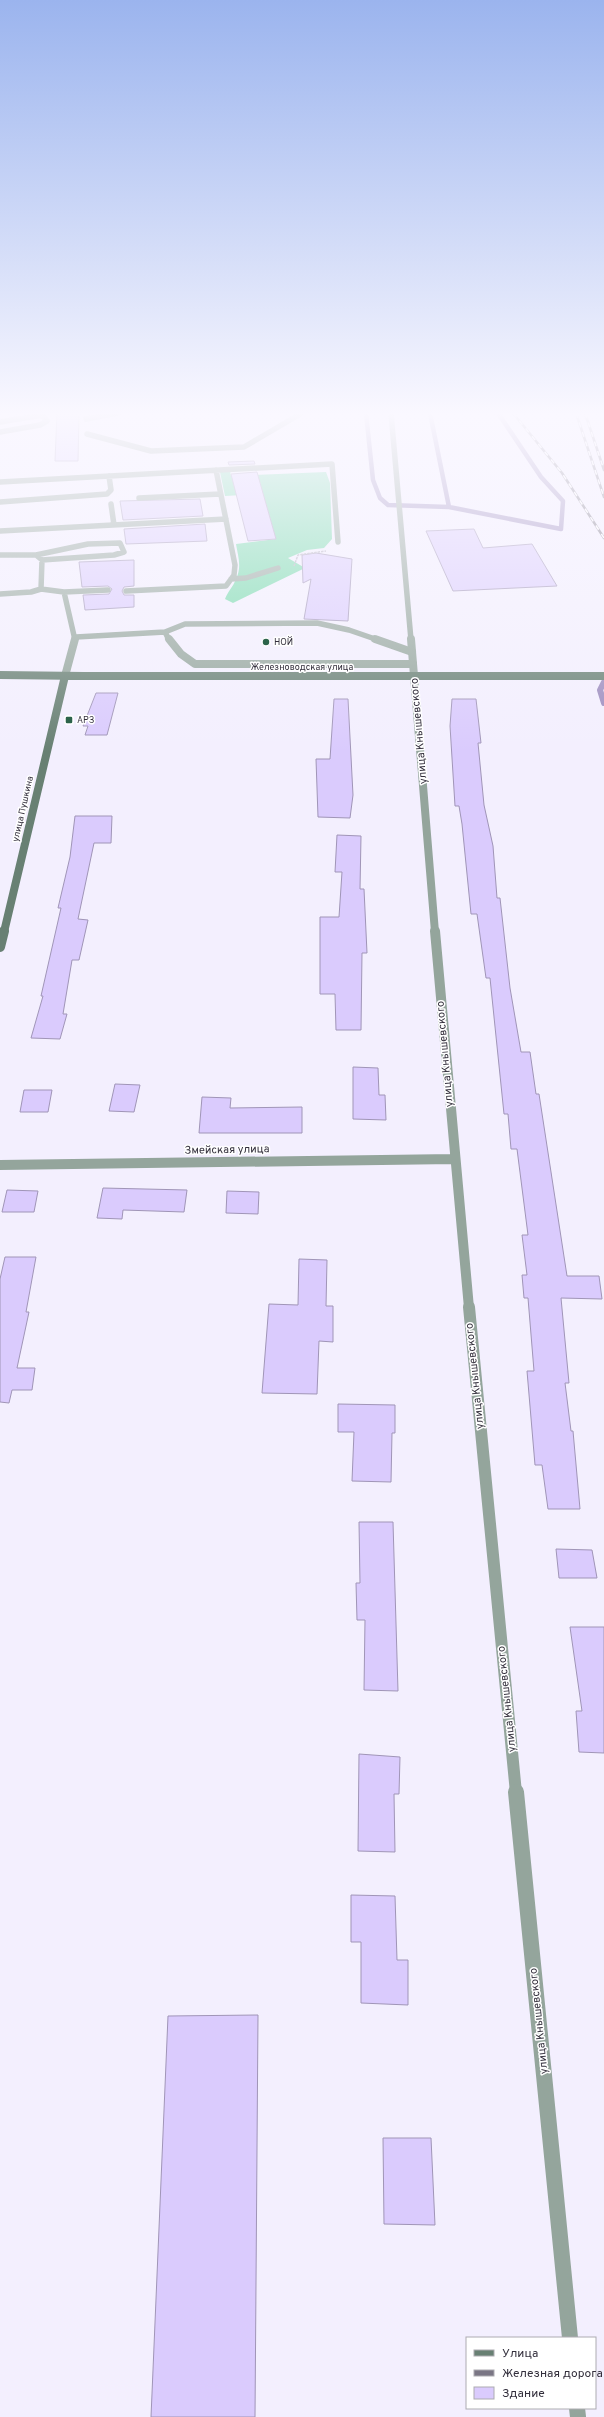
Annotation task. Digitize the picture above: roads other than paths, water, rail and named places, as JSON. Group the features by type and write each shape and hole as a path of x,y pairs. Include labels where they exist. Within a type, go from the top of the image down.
{"main road":[{"name":"Железноводская улица","path":"0,675 604,676"},
{"name":"улица Пушкина","path":"0,947 65,676"}],"street":[{"path":"0,531 99,526"},
{"path":"126,591 226,586 234,575 235,565 227,526"},
{"path":"337,526 338,542"},
{"name":"улица Кнышевского","path":"401,526 454,1159 570,2337"},
{"path":"0,556 36,555 77,544 104,541 120,543 124,552 114,556 42,560 36,555"},
{"path":"41,589 42,560"},
{"path":"231,579 246,578 278,568"},
{"path":"0,594 31,592 41,589 64,592 108,590"},
{"path":"64,592 76,637 65,676"},
{"path":"76,637 165,632 185,624 317,623 349,630 412,652"},
{"path":"165,632 170,642 181,656 195,664 413,664"},
{"name":"Змейская улица","path":"0,1165 454,1159"}],"waterway":[{"path":"545,526 561,529 561,526"},
{"path":"604,682 600,690 604,703"}],"railway":[{"path":"596,526 604,538"}],"place":[{"name":"НОЙ","path":"266,642"},
{"name":"АРЗ","path":"69,720"}]}
